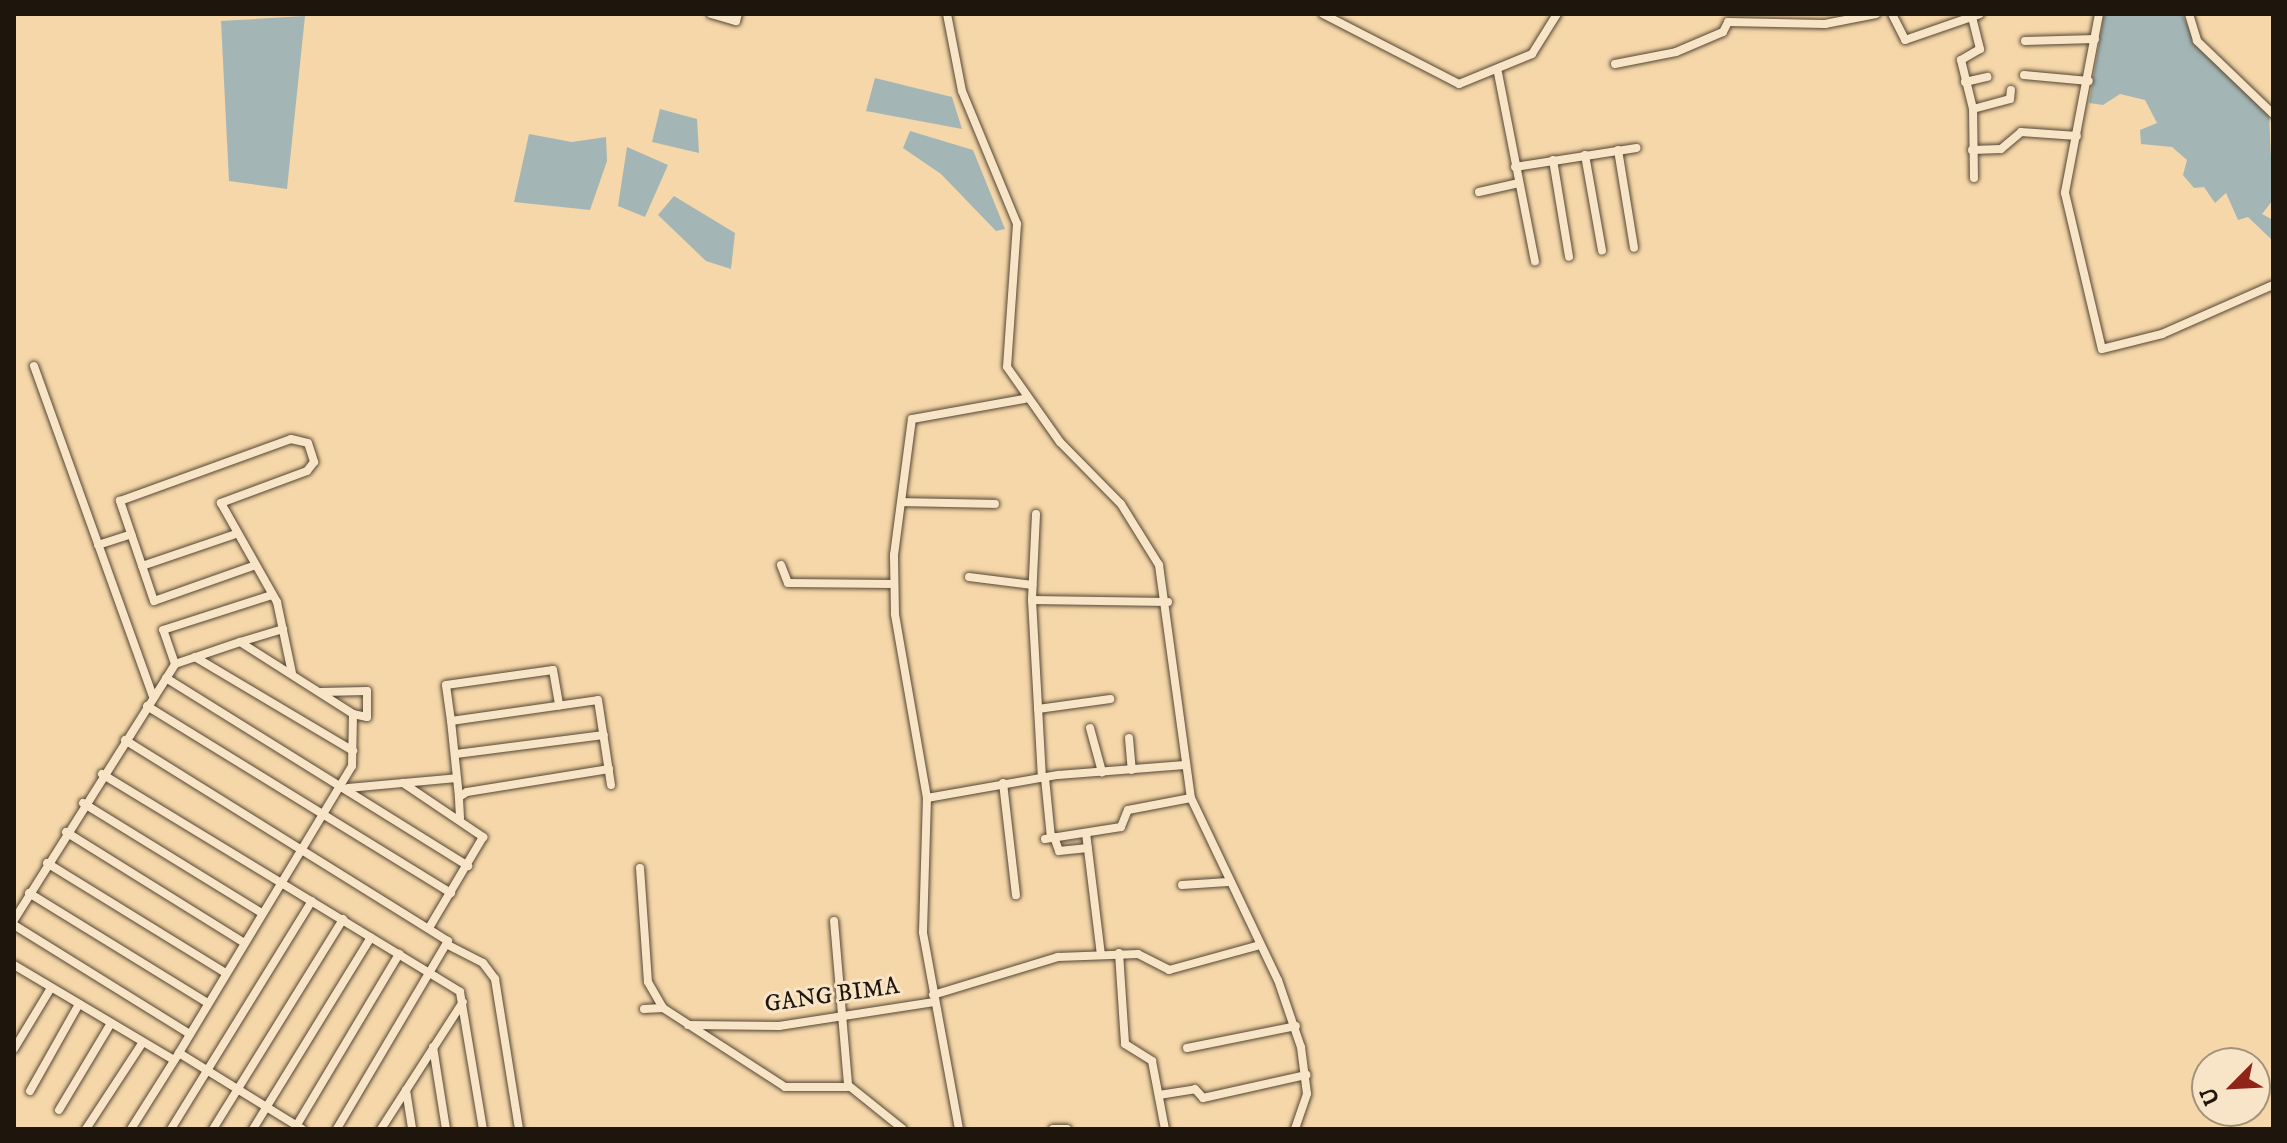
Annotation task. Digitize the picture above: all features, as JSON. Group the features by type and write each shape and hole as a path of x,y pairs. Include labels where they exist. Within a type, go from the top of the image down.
{"street":[{"path":"711,14 736,21 738,14"},
{"path":"947,14 962,91 1017,224 1004,354 1024,399 1138,527 1168,602 1191,798 1296,1026 1306,1075 1295,1129"},
{"path":"1323,14 1440,79 1465,84 1498,73 1532,54 1557,14"},
{"path":"1615,64 1676,52 1723,32 1728,22 1825,24 1876,14"},
{"path":"1892,14 1905,40 1976,17 1980,49 1961,60 1973,109 1974,178"},
{"path":"2099,14 2065,204 2093,287 2103,350 2162,334 2273,285"},
{"path":"2189,14 2197,41 2273,114"},
{"path":"2025,41 2095,39"},
{"path":"1498,73 1535,261"},
{"path":"2024,75 2089,81"},
{"path":"1965,82 1987,77"},
{"path":"1973,109 2010,99 2011,90"},
{"path":"1972,150 2001,149 2021,132 2077,136"},
{"path":"1515,167 1637,148"},
{"path":"1618,150 1634,248"},
{"path":"1585,155 1602,250"},
{"path":"1553,160 1569,257"},
{"path":"1479,192 1519,183"},
{"path":"34,366 153,697"},
{"path":"959,1129 923,932 927,798 894,584 912,419 1024,399"},
{"path":"253,566 154,601 120,501 302,438 314,462 307,471 221,503 233,535 272,595 292,673"},
{"path":"902,502 995,504"},
{"path":"1036,514 1032,600 1050,838 1059,851 1088,848"},
{"path":"98,545 131,534"},
{"path":"142,566 233,535"},
{"path":"781,565 788,583 894,584"},
{"path":"969,577 1033,585"},
{"path":"175,664 163,630 272,595"},
{"path":"1032,600 1168,602"},
{"path":"190,1034 14,922 83,803 175,664 283,629"},
{"path":"240,642 353,714 367,717 367,691"},
{"path":"195,657 353,751"},
{"path":"460,818 456,754 446,685 553,670 559,705"},
{"path":"166,678 468,866"},
{"path":"321,692 377,691"},
{"path":"1038,709 1110,699"},
{"path":"451,721 598,700 611,785"},
{"path":"147,706 320,817 451,893"},
{"path":"131,1129 300,848 344,787 353,751 353,714"},
{"path":"1090,728 1102,772"},
{"path":"456,754 604,735"},
{"path":"1129,738 1132,770"},
{"path":"125,740 429,928 448,945 483,963 495,979 519,1129"},
{"path":"927,798 1003,783 1185,765"},
{"path":"459,797 609,769"},
{"path":"102,774 431,974 463,1001 483,1129"},
{"path":"344,787 457,778"},
{"path":"403,783 460,818 483,837 429,928"},
{"path":"1003,783 1016,895"},
{"path":"1050,838 1124,826 1125,812 1191,798"},
{"path":"83,803 262,913"},
{"path":"66,832 244,943"},
{"path":"1086,833 1101,955"},
{"path":"47,863 226,973"},
{"path":"640,868 648,982 663,1008 785,1087 849,1087 903,1129"},
{"path":"1182,885 1228,882"},
{"path":"29,893 208,1003"},
{"path":"171,1129 312,901"},
{"path":"213,1129 343,919"},
{"path":"834,921 849,1087"},
{"path":"253,1129 371,937"},
{"path":"337,1129 448,945"},
{"path":"1165,1129 1152,1061 1125,1044 1119,953 1169,970 1260,945"},
{"name":"GANG BIMA","path":"688,1025 841,1018 933,998 1015,966 1119,953"},
{"path":"14,965 143,1042 207,1070 297,1128 399,954"},
{"path":"14,1049 51,988"},
{"path":"381,1129 463,1001"},
{"path":"30,1091 79,1004"},
{"path":"644,1009 663,1008"},
{"path":"59,1110 111,1023"},
{"path":"1187,1048 1296,1026"},
{"path":"86,1129 143,1042"},
{"path":"433,1047 446,1129"},
{"path":"1159,1095 1195,1089 1203,1098 1306,1075"},
{"path":"406,1090 412,1129"},
{"path":"1053,1129 1067,1129"}],"shaded area":[{"path":"2104,14 2182,14 2197,46 2269,115 2273,200 2262,214 2273,220 2271,239 2248,217 2238,220 2226,193 2215,203 2204,187 2194,188 2183,175 2187,160 2172,147 2141,144 2140,130 2157,123 2145,100 2120,94 2103,105 2089,103"},
{"path":"305,16 287,189 229,181 221,21"},
{"path":"875,78 952,97 962,129 866,111"},
{"path":"660,109 697,119 699,153 652,142"},
{"path":"910,131 973,150 1005,229 996,231 941,174 903,148"},
{"path":"529,134 572,142 606,137 607,161 590,210 514,202"},
{"path":"627,147 668,165 645,217 618,206"},
{"path":"674,196 735,233 731,269 706,261 658,215"}]}
